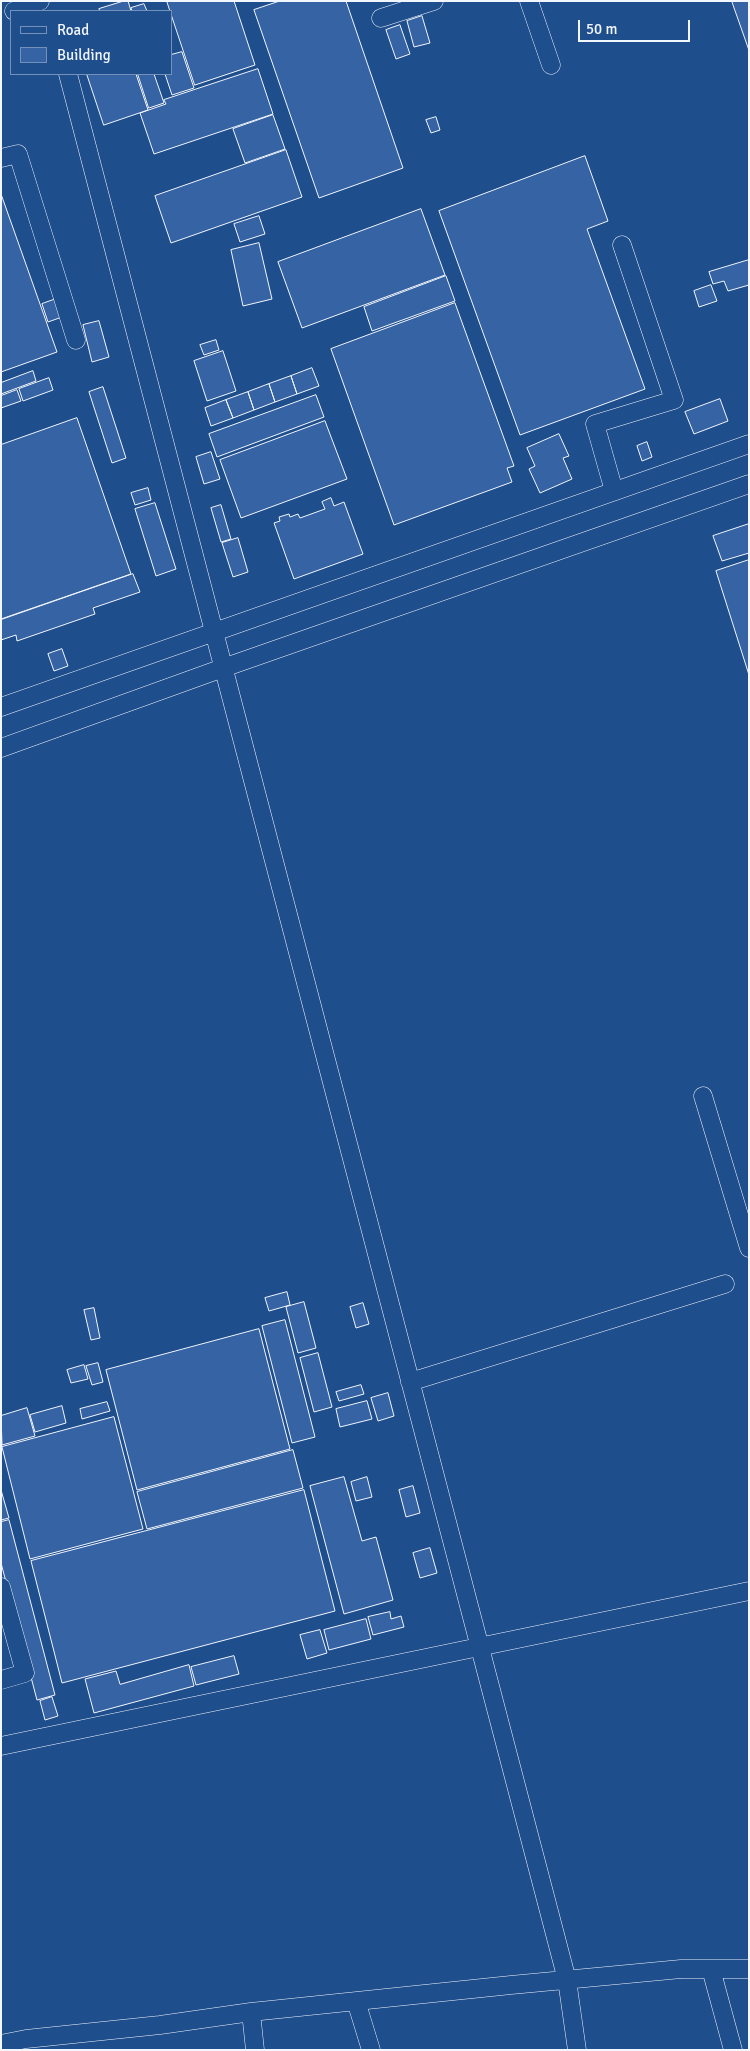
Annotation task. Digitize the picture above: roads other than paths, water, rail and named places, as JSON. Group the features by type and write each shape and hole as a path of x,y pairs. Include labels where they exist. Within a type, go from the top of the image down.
{"street":[{"path":"18,10 40,1"},
{"path":"381,18 434,1"},
{"path":"529,1 551,65"},
{"path":"68,75 566,1980 577,2050"},
{"path":"1,158 18,154 76,340"},
{"path":"614,491 595,424 674,400 622,245"},
{"path":"1,707 749,444"},
{"path":"1,748 223,668 749,484"},
{"path":"703,1096 749,1248"},
{"path":"410,1382 725,1284"},
{"path":"1,1587 25,1673 1,1680"},
{"path":"1,1746 749,1591"},
{"path":"6,2045 252,2012 356,2001 681,1969 749,1969"},
{"path":"712,1969 733,2050"},
{"path":"356,2001 370,2050"},
{"path":"252,2012 255,2050"}]}
